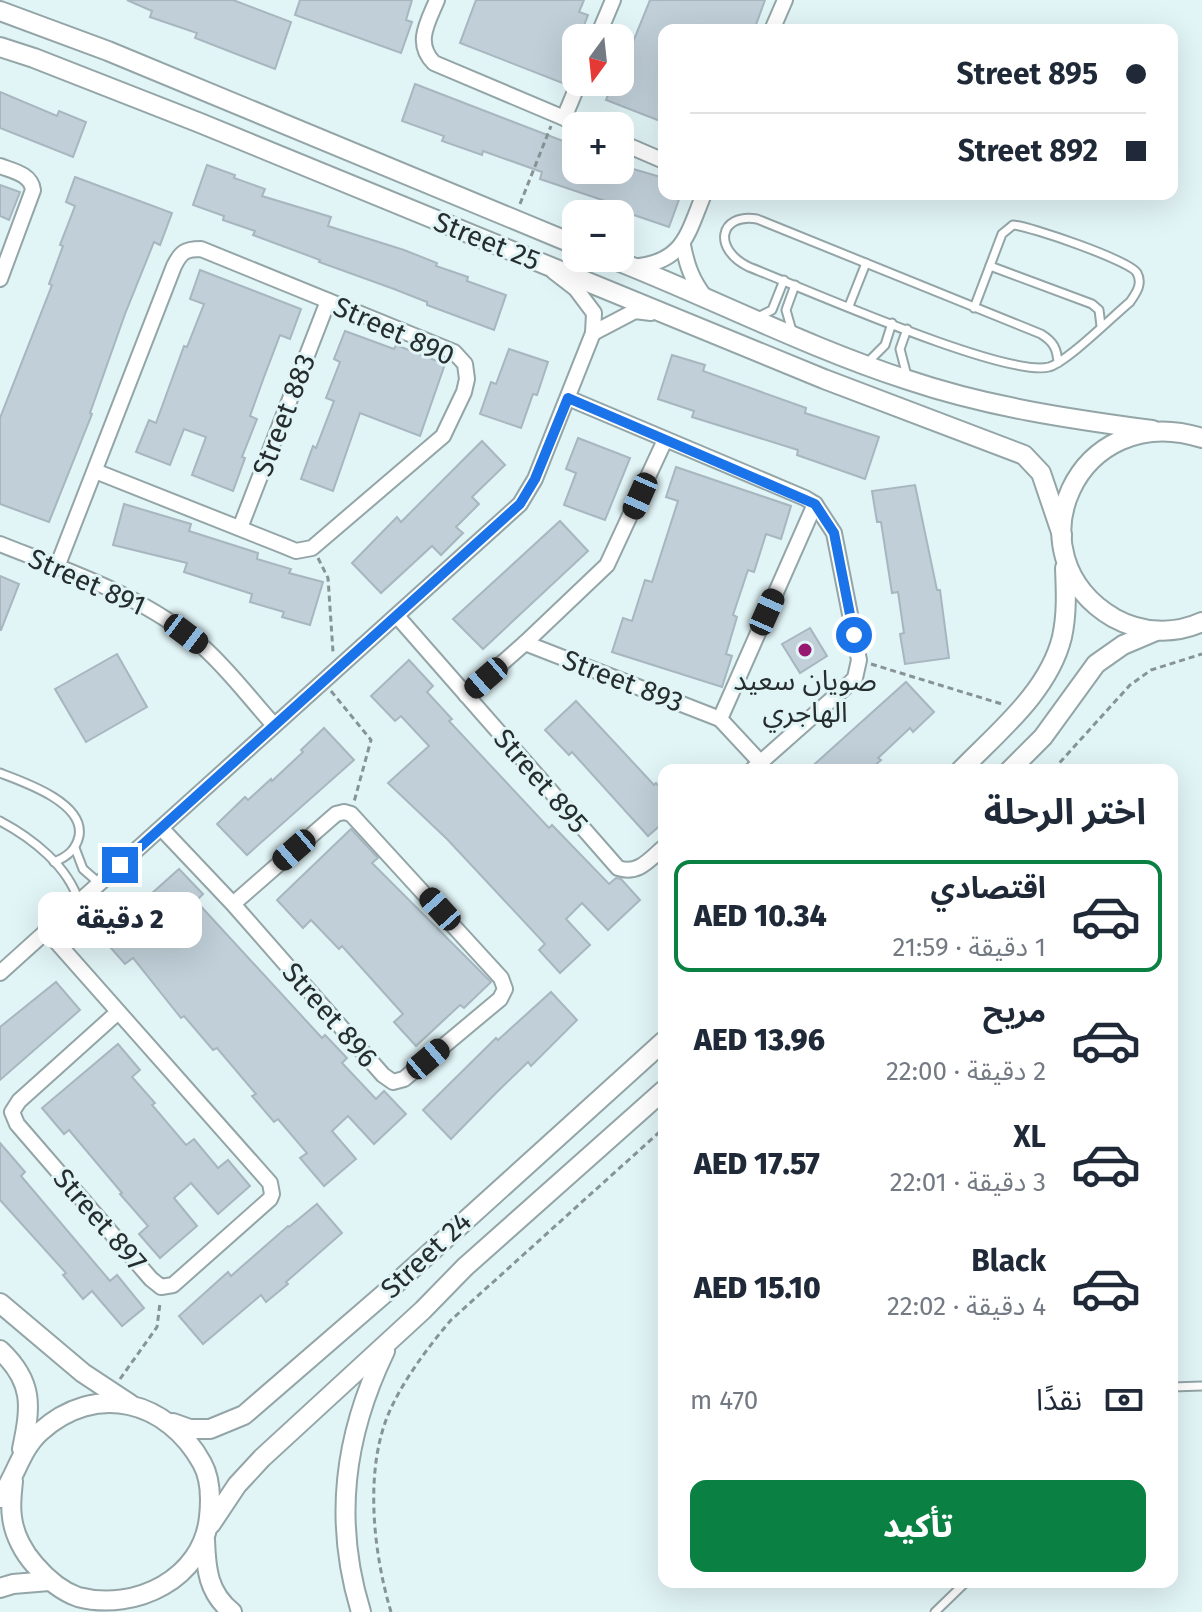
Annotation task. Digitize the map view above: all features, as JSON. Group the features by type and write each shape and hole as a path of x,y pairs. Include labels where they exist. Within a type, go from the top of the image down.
{"street":[{"path":"437,0 423,32 427,55 447,69 560,116 571,96"},
{"path":"603,24 613,0"},
{"path":"775,24 785,0"},
{"name":"Street 25","path":"0,11 108,51 562,239"},
{"name":"Street 25","path":"0,47 150,103 824,379 1024,455 1041,473 1062,535"},
{"path":"150,103 171,101 303,155 314,148 314,136"},
{"path":"634,148 658,158"},
{"path":"0,166 24,175 30,180 33,190 0,279"},
{"path":"634,267 651,265 669,257 683,245 702,200"},
{"path":"0,973 520,504 535,479 593,333 594,313 576,289 540,263 537,250 543,243 562,246"},
{"path":"683,245 693,282 705,297"},
{"name":"Street 890","path":"57,567 180,253 191,249 201,249 454,352 465,364 467,379 464,392 443,436 312,548"},
{"path":"634,268 796,337 910,381 1008,407 1152,430 1180,431 1202,438"},
{"name":"Street 883","path":"240,528 328,301"},
{"path":"593,333 635,311 674,315"},
{"path":"568,398 815,504 834,533 859,660 855,678 758,764"},
{"path":"967,764 1019,710 1047,674 1061,640 1066,608 1062,535 1065,505 1077,477 1097,454 1123,438 1152,430"},
{"path":"466,695 607,565 665,440"},
{"path":"95,471 296,551 312,548"},
{"name":"Street 893","path":"720,719 815,504"},
{"name":"Street 891","path":"0,544 133,599 168,621 203,648 274,725"},
{"path":"1065,557 1078,586 1099,609 1125,624 1156,631"},
{"name":"Street 895","path":"397,616 618,868 626,871 640,868 658,852"},
{"path":"1016,764 1043,737 1096,664 1123,645 1156,631 1188,628 1202,622"},
{"name":"Street 893","path":"525,643 720,719 754,764"},
{"path":"233,904 336,814 351,814"},
{"name":"Street 896","path":"162,829 233,904 383,1075 393,1082 404,1079 500,999 504,985 351,814"},
{"name":"Street 897","path":"46,930 118,1012 272,1188 266,1203 173,1285 161,1287 151,1279 17,1124 12,1112 19,1101 118,1012"},
{"name":"Street 24","path":"170,1422 190,1429 210,1429 244,1415 392,1287 658,1046"},
{"name":"Street 24","path":"207,1533 237,1485 262,1458 465,1267 658,1095"},
{"path":"0,1303 83,1373 130,1404 170,1422 191,1443 205,1469 211,1498 206,1572 214,1594 232,1612"},
{"path":"361,1612 346,1538 345,1486 353,1436 367,1387 389,1341"},
{"path":"0,1350 26,1382 28,1422 13,1481 12,1518 24,1553 49,1581 78,1597 135,1612"},
{"path":"20,1460 39,1433 66,1413 97,1404 130,1404"},
{"path":"0,1498 13,1481"},
{"path":"110,1603 141,1599 168,1585 190,1564 207,1533"},
{"path":"0,1588 49,1581"}],"lane":[{"path":"974,308 1002,234 1013,225 1030,228 1130,265 1140,281 1139,289 1130,302 1058,363 1038,368 971,353 735,260 728,253 724,241 726,230 735,221 746,217 757,219 1051,340 1057,349 1058,363"},
{"path":"849,306 866,263"},
{"path":"990,266 1092,304 1099,310 1101,326"},
{"path":"752,318 772,310 784,280"},
{"path":"795,285 786,310 789,326 796,337"},
{"path":"865,365 881,351 892,323"},
{"path":"907,329 900,349 903,368 910,381"},
{"path":"0,773 34,787 71,811 79,823 75,848 83,869 99,883"},
{"path":"0,821 29,838 54,862 73,887 79,902"},
{"path":"54,862 75,848"},
{"path":"1178,1387 1202,1386"},
{"path":"935,1612 960,1588"}],"path":[{"path":"514,219 560,116"},
{"path":"312,548 328,578 328,676 371,740 351,814"},
{"path":"1058,764 1130,685 1151,670 1202,654"},
{"path":"859,660 1019,710"},
{"path":"391,1612 380,1575 373,1520 377,1458 391,1408 428,1347 451,1320 658,1133"},
{"path":"112,1392 157,1327 161,1287"}],"building":[{"path":"127,0 233,0 291,22 275,69 195,38 197,33 150,17 152,11"},
{"path":"300,0 412,0 406,20 412,22 401,53 295,15"},
{"path":"476,0 584,0 579,12 588,15 584,24 562,24 562,83 460,43"},
{"path":"650,0 765,0 756,24 658,24 658,120 606,100 608,96 634,96 634,39"},
{"path":"415,84 562,141 562,184 634,184 634,169 658,176 658,200 679,200 669,227 634,215 634,200 602,200 540,179 542,172 483,151 482,155 442,141 444,136 402,121"},
{"path":"0,92 57,116 59,111 86,122 73,157 0,128"},
{"path":"207,165 265,189 262,196 331,217 328,226 404,250 468,277 467,281 506,295 494,330 253,235 255,231 193,205"},
{"path":"75,177 172,213 160,245 154,242 125,314 92,414 49,522 0,504 0,418 52,285 49,284 63,246 60,245 75,206 66,202"},
{"path":"0,185 20,192 9,220 0,216"},
{"path":"200,270 301,309 290,339 280,335 264,377 250,416 257,419 233,491 192,475 206,437 184,429 170,465 136,452 149,420 156,423 184,346 187,347 204,304 190,299"},
{"path":"345,331 394,349 396,345 445,364 420,436 360,413 333,491 301,479 334,401 326,398 340,362 334,359"},
{"path":"509,349 548,362 521,428 480,414 491,382 496,384"},
{"path":"672,355 705,365 703,371 806,408 805,413 879,437 865,479 797,455 798,450 692,417 694,411 658,399"},
{"path":"578,438 630,458 605,520 564,505 576,473 566,469"},
{"path":"482,441 505,465 472,497 479,504 456,527 463,533 441,555 432,546 381,593 352,563 397,517 401,522"},
{"path":"676,467 791,506 781,539 766,534 754,572 748,570 733,615 737,617 726,654 732,656 722,687 612,652 623,618 632,621 645,580 652,582 678,501 666,497"},
{"path":"915,485 937,590 940,590 949,658 905,664 898,592 892,593 881,522 877,522 872,491"},
{"path":"124,504 191,524 189,531 258,553 257,559 291,569 289,573 323,582 310,625 282,617 284,612 250,602 252,594 184,572 187,563 113,545"},
{"path":"560,521 588,551 483,649 453,619"},
{"path":"0,576 19,584 1,630 0,630"},
{"name":"صويان سعيد الهاجري","path":"810,628 827,656 800,673 782,644"},
{"path":"117,654 147,707 86,742 55,689"},
{"path":"409,660 433,686 427,692 452,719 449,721 549,828 552,825 609,884 616,878 621,879 640,900 608,930 582,903 566,919 590,945 560,973 539,950 545,944 447,839 388,783 429,746 401,716 395,721 371,696"},
{"path":"906,682 934,712 913,732 910,728 878,758 881,760 877,764 815,764"},
{"path":"576,701 654,785 658,785 658,827 648,836 572,752 569,755 545,730"},
{"path":"324,728 354,760 247,855 217,824 245,797 248,800 272,781"},
{"path":"351,829 378,858 372,863 491,982 464,1008 460,1005 416,1046 394,1022 403,1014 342,946 339,949 311,920 303,928 277,900"},
{"path":"179,869 203,894 196,901 322,1038 325,1035 347,1058 342,1063 376,1099 384,1091 406,1114 374,1144 348,1116 332,1131 356,1159 324,1186 300,1158 307,1153 278,1119 274,1122 252,1096 256,1094 217,1048 213,1050 184,1016 181,1018 133,958 125,964 102,938"},
{"path":"56,982 80,1010 0,1080 0,1027"},
{"path":"551,992 577,1020 531,1066 528,1062 451,1139 423,1110 496,1038 498,1040"},
{"path":"118,1044 140,1070 132,1077 186,1145 194,1139 218,1168 228,1160 250,1186 218,1214 191,1183 174,1198 197,1226 160,1258 139,1234 148,1226 69,1130 64,1134 42,1108"},
{"path":"0,1143 25,1172 21,1176 110,1281 117,1275 144,1308 122,1326 92,1291 83,1299 63,1275 66,1273 0,1200"},
{"path":"317,1204 342,1233 266,1302 261,1295 203,1344 179,1316 228,1272 231,1276"}],"place":[{"name":"صويان سعيد الهاجري","path":"805,650"}],"route":[{"path":"120,865 520,504 535,479 568,398 815,504 828,519 834,533 854,635"}]}
